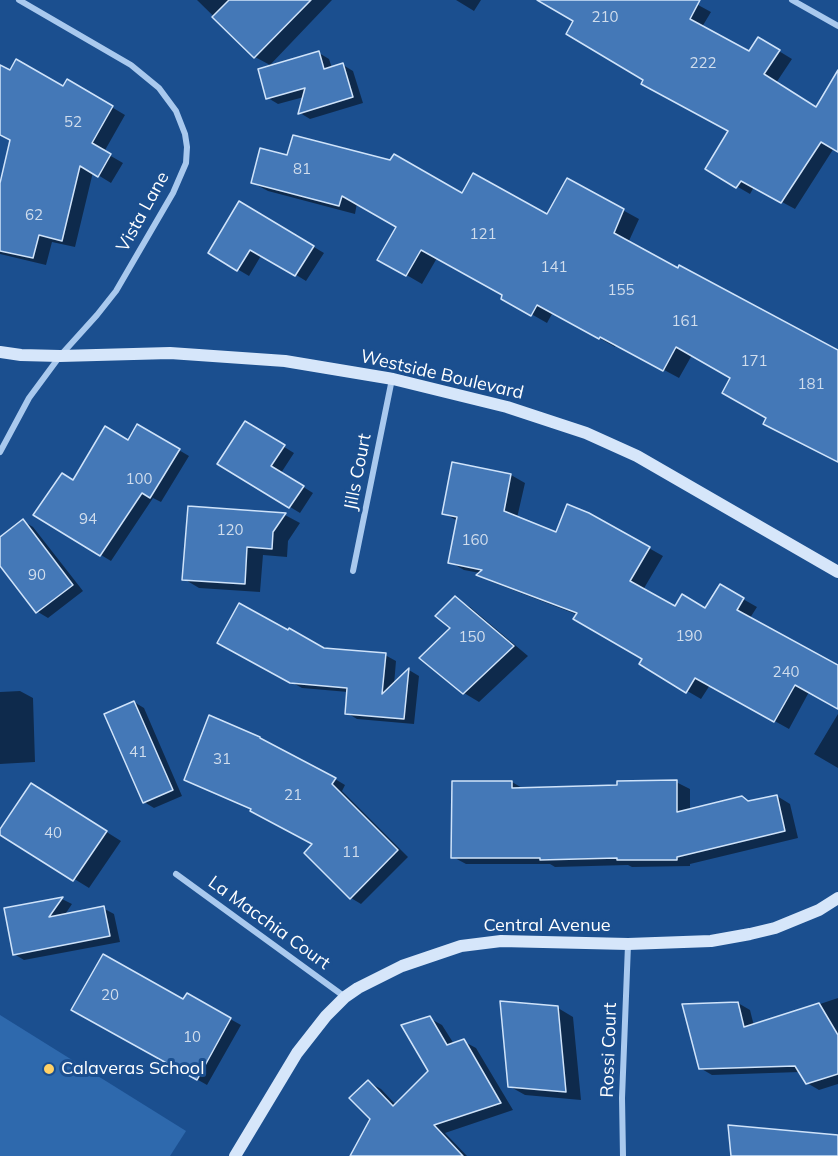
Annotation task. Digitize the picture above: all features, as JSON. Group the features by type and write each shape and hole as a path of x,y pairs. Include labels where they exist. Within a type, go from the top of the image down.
{"street":[{"name":"Vista Lane","path":"0,452 29,398 60,356 98,315 116,291 173,193 186,163 185,134 176,111 159,88 131,64 19,0"},
{"path":"792,0 838,26"},
{"name":"Westside Boulevard","path":"0,352 60,356 170,353 285,361 393,379 507,407 586,433 638,456 838,572"},
{"name":"Jills Court","path":"353,571 393,379"},
{"name":"La Macchia Court","path":"176,874 345,997"},
{"name":"Central Avenue","path":"235,1156 297,1053 326,1016 358,988 402,966 461,946 501,941 628,944 711,941 775,928 819,910 838,898"},
{"name":"Rossi Court","path":"623,1156 622,1098 628,944"}],"shaded area":[{"name":"Calaveras School","path":"0,1015 186,1131 170,1156 0,1156"}],"building":[{"path":"229,0 311,0 254,58 212,17"},
{"path":"537,0 700,0 690,19 749,51 758,37 780,50 764,74 816,107 838,70 838,152 821,142 781,203 741,181 736,188 705,169 728,131 641,84 643,80 566,34 573,21"},
{"path":"319,51 324,69 343,63 353,97 298,114 305,88 266,99 258,69"},
{"path":"16,59 63,86 67,79 113,106 92,143 111,154 98,177 80,166 62,241 39,235 33,258 0,251 0,183 10,140 0,135 0,65 10,70"},
{"path":"293,135 390,160 394,154 462,193 473,173 547,214 567,178 624,209 614,233 838,350 838,462 763,424 766,418 722,393 730,378 676,347 663,371 537,305 531,316 501,299 502,295 421,250 406,276 377,260 396,227 342,196 339,206 251,183 260,148 287,155"},
{"path":"239,201 314,246 295,276 250,250 237,271 208,253"},
{"path":"245,421 285,445 271,466 304,486 289,508 217,464"},
{"path":"137,424 180,449 150,498 142,493 100,556 33,515 62,473 73,480 105,426 128,440"},
{"path":"452,462 511,474 504,511 556,532 567,504 589,513 650,547 630,581 675,606 682,594 705,608 720,584 744,598 737,610 838,665 838,709 795,685 774,722 695,678 686,693 639,664 642,659 573,619 577,613 476,575 482,570 448,563 457,517 442,514"},
{"path":"188,506 286,513 273,532 272,549 247,547 245,584 182,580"},
{"path":"23,519 73,585 36,613 0,566 0,537"},
{"path":"455,596 514,646 463,694 419,658 450,628 435,616"},
{"path":"239,603 324,648 386,653 382,694 409,668 404,719 345,714 347,688 290,683 217,643"},
{"path":"134,701 173,790 143,803 104,714"},
{"path":"209,715 260,737 336,778 332,784 398,850 350,899 304,853 312,844 250,811 251,809 184,780"},
{"path":"677,780 677,812 742,796 748,801 777,795 785,831 677,857 677,860 451,858 452,781 512,781 512,788 617,785 617,781"},
{"path":"31,783 107,831 73,881 0,835 0,829"},
{"path":"63,897 49,917 104,906 110,936 13,955 4,908"},
{"path":"103,954 183,999 187,993 231,1018 197,1080 71,1010"},
{"path":"500,1001 558,1006 566,1092 508,1087"},
{"path":"738,1002 744,1027 819,1003 838,1035 838,1074 806,1084 795,1066 699,1069 682,1004"},
{"path":"430,1016 447,1045 464,1039 501,1103 434,1125 463,1156 350,1156 370,1119 349,1098 368,1080 393,1106 428,1071 401,1025"},
{"path":"728,1125 838,1135 838,1156 731,1156"}],"place":[{"name":"Calaveras School","path":"49,1069"}]}
